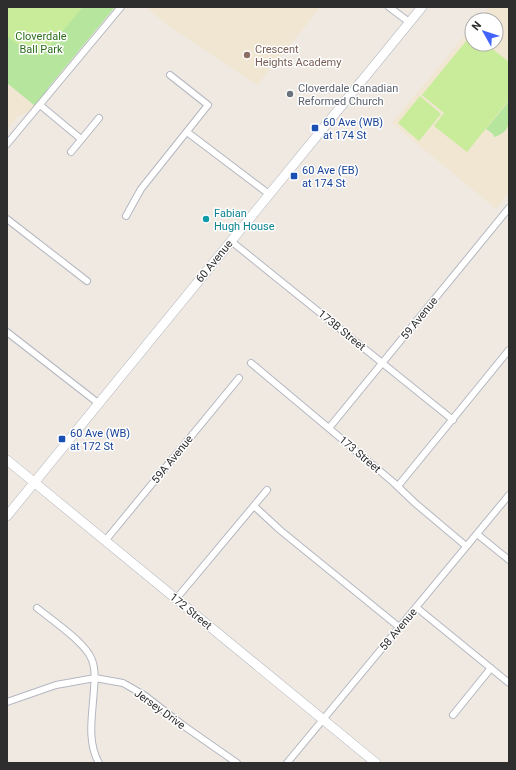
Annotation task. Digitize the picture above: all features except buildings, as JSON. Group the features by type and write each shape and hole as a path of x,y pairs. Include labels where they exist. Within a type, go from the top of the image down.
{"street":[{"path":"7,144 120,7"},
{"path":"389,7 409,22"},
{"name":"60 Avenue","path":"7,516 422,7"},
{"path":"126,216 141,189 208,105 170,74"},
{"path":"40,105 81,139"},
{"path":"71,152 99,118"},
{"path":"187,132 269,194"},
{"name":"59 Avenue","path":"329,428 509,208"},
{"path":"7,219 88,281"},
{"name":"173B Street","path":"231,241 453,420"},
{"path":"7,332 98,403"},
{"path":"398,486 509,350"},
{"name":"173 Street","path":"251,363 398,486 415,503 466,546"},
{"name":"59A Avenue","path":"106,541 239,378"},
{"name":"172 Street","path":"7,460 376,763"},
{"path":"176,599 267,490"},
{"name":"58 Avenue","path":"287,763 509,495"},
{"path":"254,506 280,530 399,628"},
{"path":"476,534 509,560"},
{"path":"416,607 509,684"},
{"path":"37,608 82,645 92,660 95,678 91,735 96,758 99,763"},
{"path":"453,715 491,668"},
{"name":"Jersey Drive","path":"7,701 56,685 95,678 123,683 144,695 236,763"}],"shaded area":[{"name":"Crescent Heights Academy","path":"146,7 320,8 257,85 166,24"},
{"path":"489,7 509,7 509,193 496,209 392,123 464,37 464,52 504,52 504,12 485,12"},
{"path":"7,83 35,106 29,112 18,116 7,129"}],"green space":[{"name":"Cloverdale Ball Park","path":"7,7 115,7 48,88 35,106 7,83"},
{"path":"7,7 83,7 42,55 31,55 7,36"},
{"path":"464,44 464,52 496,52 509,62 509,100 467,152 434,126 444,113 422,95"},
{"path":"420,96 441,114 419,141 398,123"},
{"path":"509,101 509,123 507,128 500,135 494,137 493,134 486,129"}],"place":[{"name":"Crescent Heights Academy","path":"247,55"},
{"name":"Cloverdale Canadian Reformed Church","path":"290,94"},
{"name":"60 Ave (WB) at 174 St","path":"315,128"},
{"name":"60 Ave (EB) at 174 St","path":"294,176"},
{"name":"Fabian Hugh House","path":"206,219"},
{"name":"60 Ave (WB) at 172 St","path":"62,439"}]}
